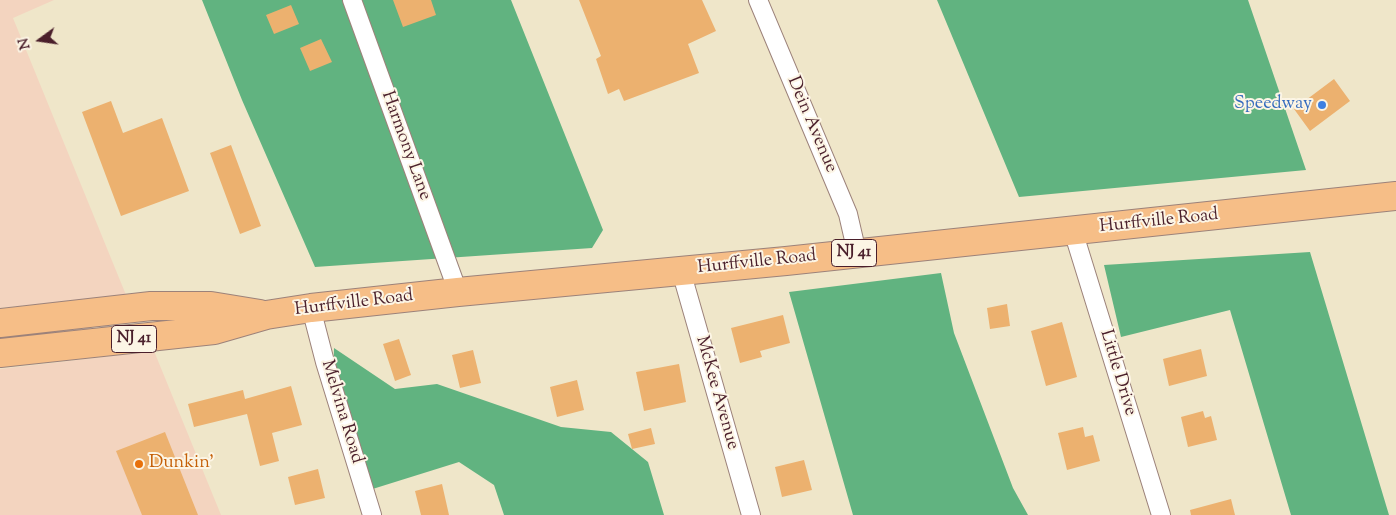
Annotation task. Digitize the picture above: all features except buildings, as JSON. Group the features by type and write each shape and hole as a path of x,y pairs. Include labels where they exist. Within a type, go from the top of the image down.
{"main road":[{"name":"Hurffville Road","path":"0,353 214,330 266,315 311,308 1073,231 1396,196"},
{"name":"Hurffville Road","path":"0,323 151,306 212,306 266,315"}],"street":[{"name":"Harmony Lane","path":"352,0 458,292"},
{"name":"Dein Avenue","path":"758,0 848,214 857,253"},
{"name":"Little Drive","path":"1073,231 1161,515"},
{"name":"McKee Avenue","path":"681,271 751,515"},
{"name":"Melvina Road","path":"311,308 325,362 372,515"}],"shaded area":[{"path":"0,0 54,0 13,18 126,295 0,308"},
{"path":"154,351 221,515 0,515 0,369"}],"green space":[{"path":"202,0 511,0 603,230 592,248 315,267 242,100"},
{"path":"937,0 1248,0 1306,170 1019,197"},
{"path":"1310,252 1389,515 1291,515 1230,310 1121,337 1104,265"},
{"path":"941,273 954,333 1013,488 1028,515 853,515 789,292"},
{"path":"334,348 395,389 437,384 561,427 611,432 648,462 664,515 504,515 494,485 459,462 363,492 333,395"}],"place":[{"name":"Speedway","path":"1322,105"},
{"name":"Dunkin'","path":"139,464"}]}
